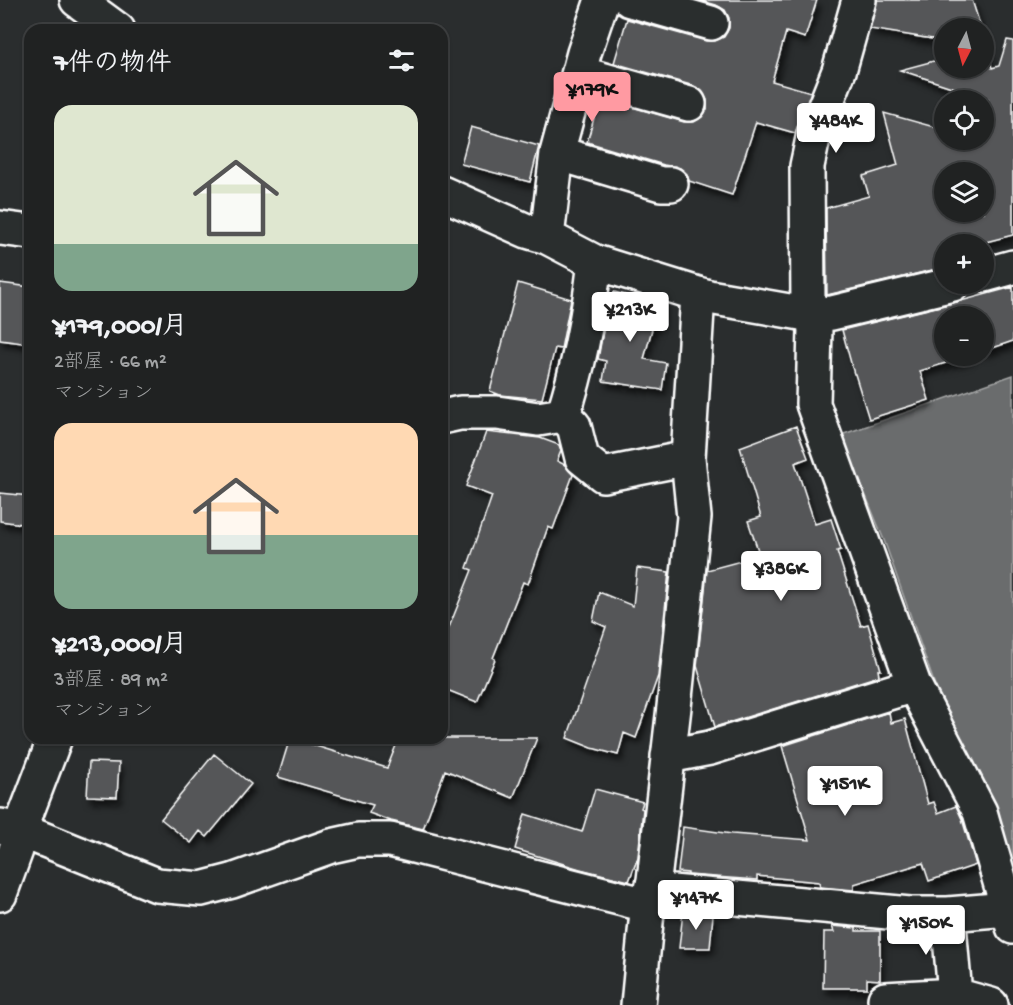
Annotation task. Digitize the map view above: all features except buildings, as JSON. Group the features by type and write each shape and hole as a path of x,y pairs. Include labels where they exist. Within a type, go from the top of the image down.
{"street":[{"path":"76,0 110,24"},
{"path":"547,237 557,153 602,0"},
{"path":"630,0 711,23"},
{"path":"10,828 157,885 201,889 232,881 331,846 358,840 390,840 639,903 651,896 672,892 910,914 1010,918 980,812 914,685 813,404 815,329 808,303 807,165 814,134 839,71 859,0"},
{"path":"579,73 689,104"},
{"path":"557,153 661,184 671,184"},
{"path":"448,196 527,231 547,237 595,262 709,297 812,315 832,313 934,289"},
{"path":"0,228 24,231"},
{"path":"563,416 572,388 595,262"},
{"path":"994,272 1013,267"},
{"path":"638,1005 647,912 675,707 694,517 688,458 698,294"},
{"path":"448,416 460,413 497,413 538,419 563,416 574,426 582,458 603,475 688,458"},
{"path":"668,756 710,748 914,685"},
{"path":"0,894 16,850 10,828 53,744"},
{"path":"948,914 955,995"},
{"path":"885,999 955,995 992,1005"}],"shaded area":[{"path":"1013,375 1013,877 992,805 937,691 884,540 841,435"}]}
